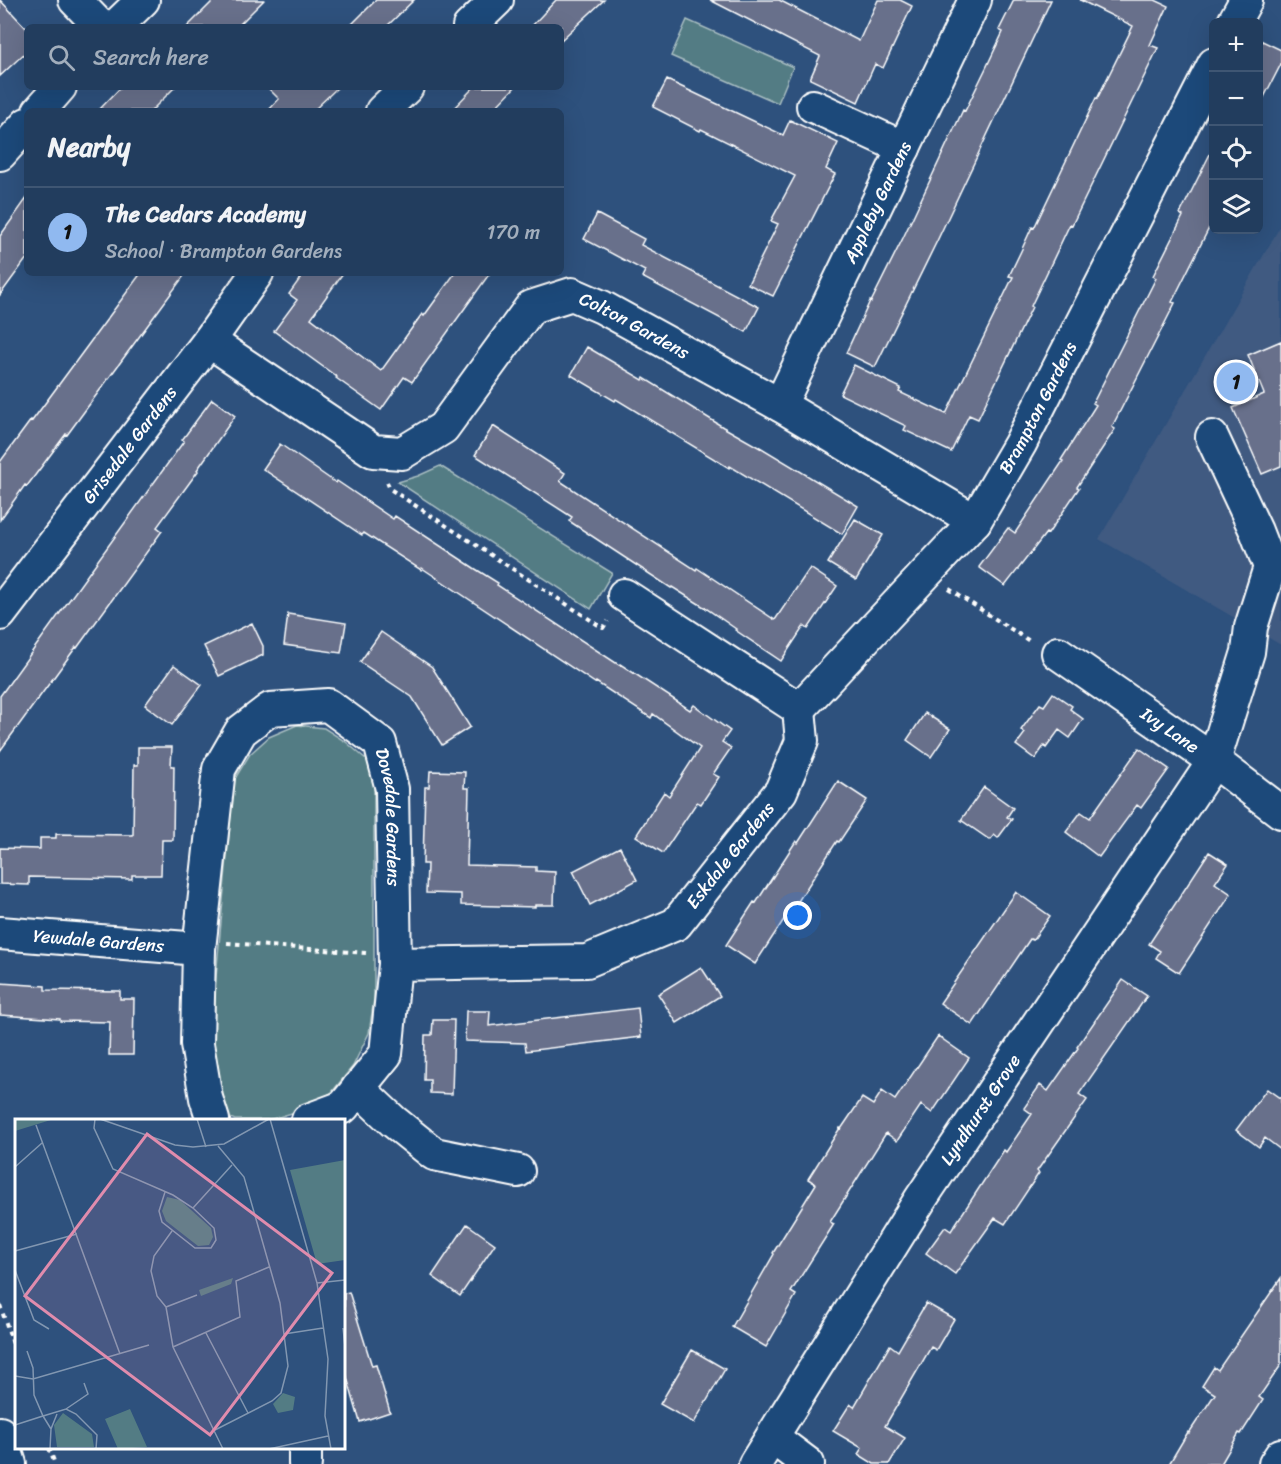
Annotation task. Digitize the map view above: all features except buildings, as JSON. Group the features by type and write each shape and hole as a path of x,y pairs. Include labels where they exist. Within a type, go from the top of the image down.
{"street":[{"path":"75,0 98,24"},
{"path":"118,24 143,0"},
{"name":"Appleby Gardens","path":"780,405 975,0"},
{"path":"1236,18 1246,0"},
{"name":"Brampton Gardens","path":"799,709 975,521 1020,444 1210,72"},
{"path":"42,108 57,90"},
{"path":"385,108 404,90"},
{"path":"813,106 904,148"},
{"path":"0,154 24,127"},
{"name":"Grisedale Gardens","path":"0,614 209,341 255,276"},
{"name":"Colton Gardens","path":"373,451 402,453 443,428 531,308 572,294 603,306 780,405 975,521"},
{"path":"209,341 373,451"},
{"name":"Lyndhurst Grove","path":"755,1464 920,1200 1214,761 1248,652 1251,627 1270,567 1256,531 1212,437"},
{"path":"624,596 799,709"},
{"name":"Ivy Lane","path":"1058,653 1214,761 1281,812"},
{"name":"Dovedale Gardens","path":"213,1119 206,1098 197,1044 199,945 219,769 241,731 270,709 328,705 380,742 392,789 395,960 386,1054 343,1107 311,1119"},
{"name":"Eskdale Gardens","path":"395,960 587,961 676,924 781,791 802,741 799,709"},
{"name":"Yewdale Gardens","path":"0,933 199,945"},
{"path":"358,1088 393,1121 434,1154 518,1171"},
{"path":"0,1433 10,1464"},
{"path":"772,1437 808,1464"},
{"path":"1275,1464 1281,1455"}],"path":[{"path":"373,451 390,489 603,628 624,596"},
{"path":"926,574 1044,650 1058,653"},
{"path":"199,945 395,960"},
{"path":"0,1305 15,1350"},
{"path":"49,1449 55,1464"}],"shaded area":[{"path":"1281,225 1281,645 1099,539"}],"green space":[{"path":"687,20 793,67 778,103 671,56"},
{"path":"440,466 612,573 591,609 398,482"},
{"path":"297,725 324,728 346,742 367,760 374,779 374,999 369,1033 353,1066 332,1092 308,1108 272,1119 232,1119 217,1091 210,1043 234,780 250,754 269,737"}],"place":[{"name":"The Cedars Academy","path":"1236,382"}]}
